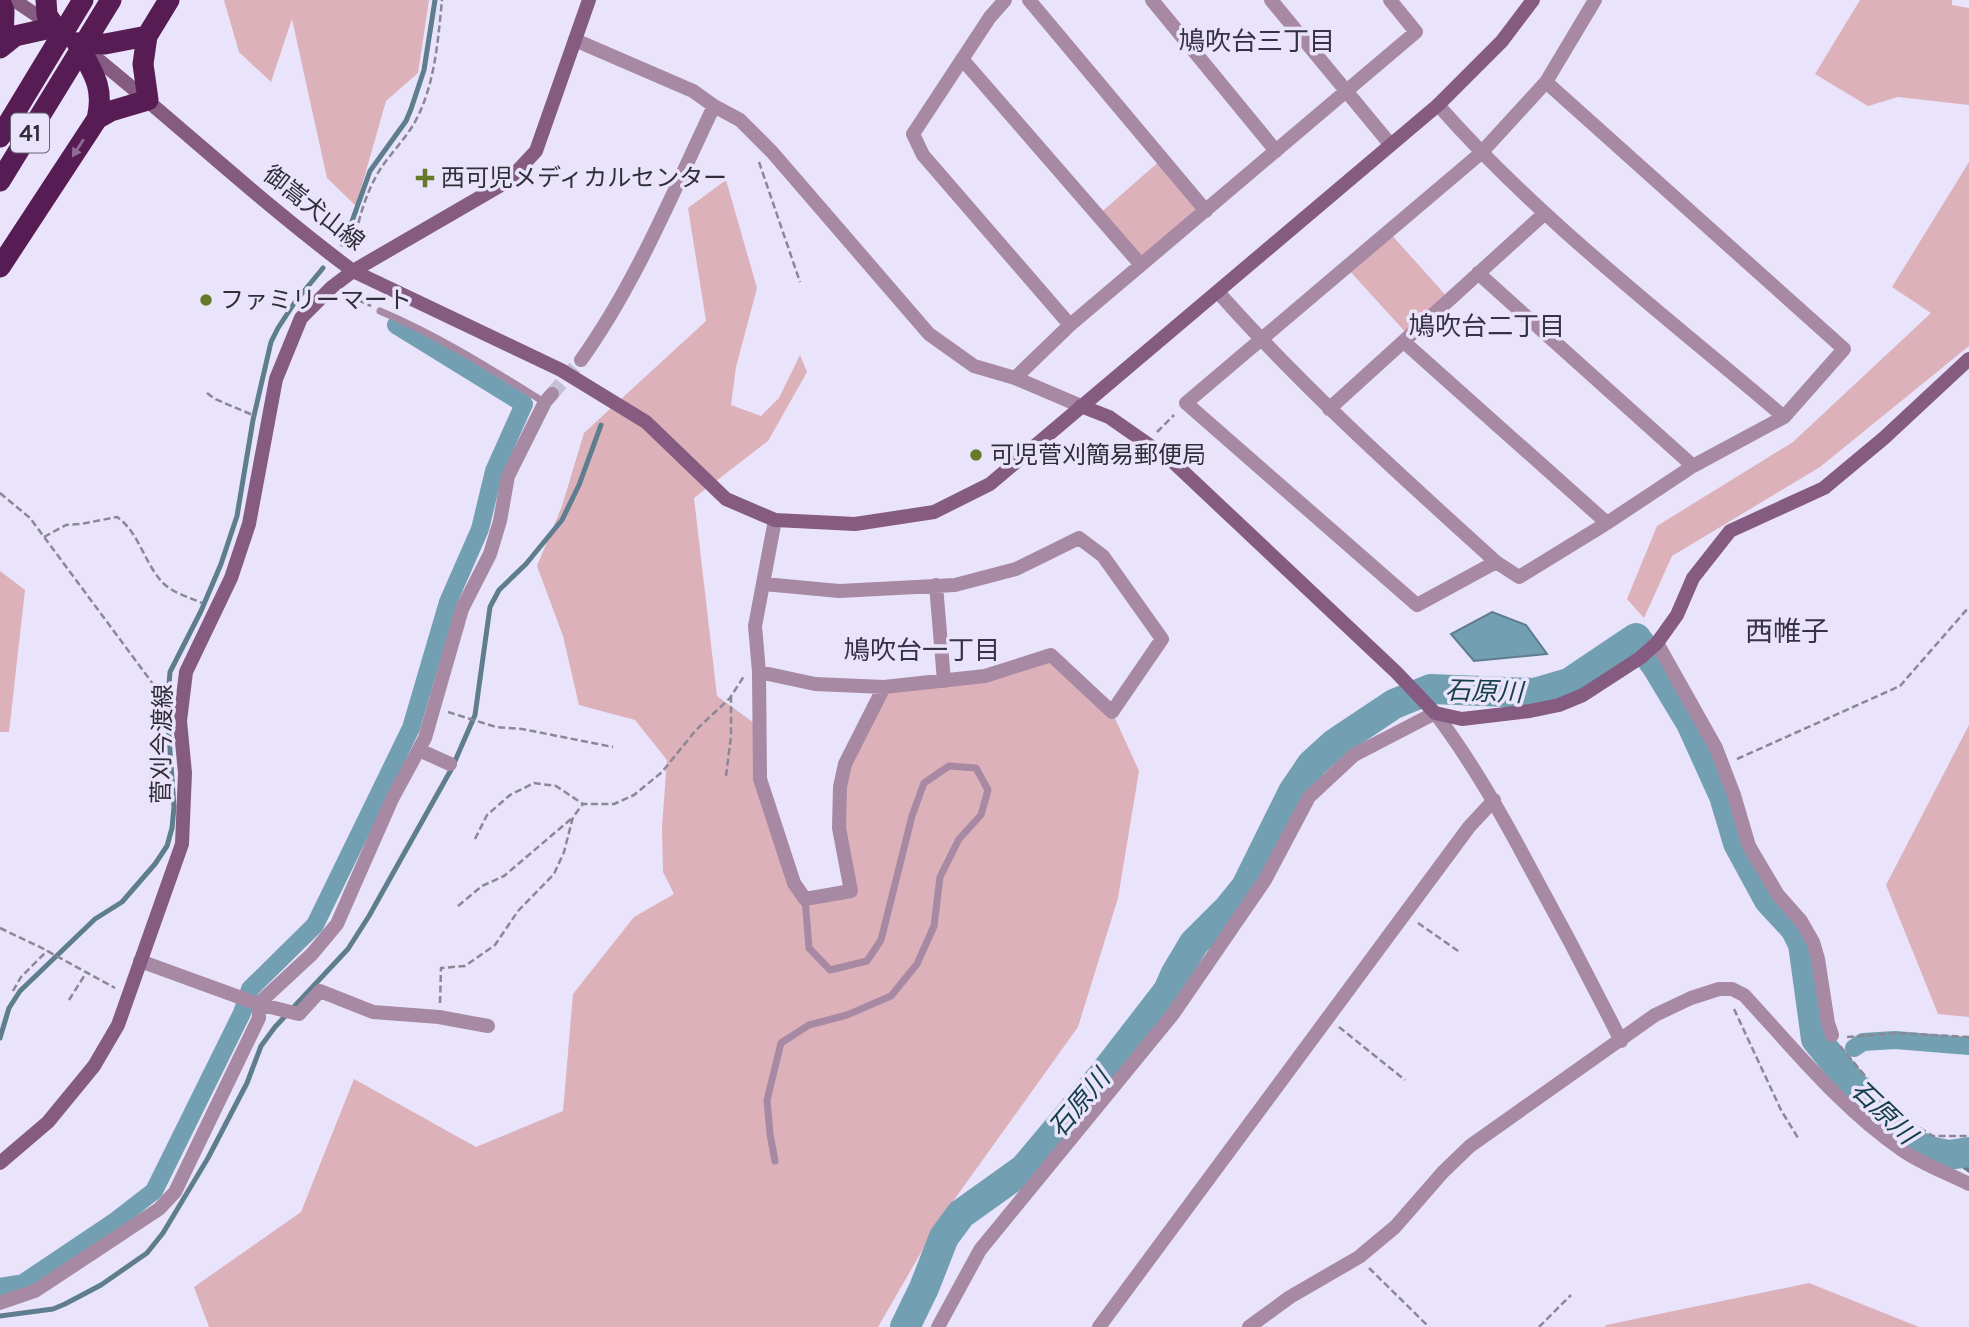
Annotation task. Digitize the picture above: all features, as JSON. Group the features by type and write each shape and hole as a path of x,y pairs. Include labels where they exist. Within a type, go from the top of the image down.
{"highway":[{"path":"1,46 29,31 55,27 47,15 46,0"},
{"path":"97,119 111,111 148,100 143,64 147,36 169,0"},
{"path":"0,1 4,10 1,46"},
{"name":"41","path":"0,137 82,2"},
{"name":"41","path":"0,181 107,7"},
{"path":"0,267 97,119 101,104 99,82 77,43 113,43 147,36"}],"street":[{"name":"御嵩犬山線","path":"14,0 77,43 353,271 508,181 536,151 589,0"},
{"path":"1005,0 990,17 914,134 923,155 1070,325"},
{"path":"1028,0 1206,211"},
{"path":"1152,0 1276,151"},
{"path":"1271,0 1390,144"},
{"path":"1016,379 1070,325 1416,32 1390,0"},
{"path":"353,271 561,370 646,422 726,499 775,520 855,524 934,512 990,484 1218,292 1438,104 1502,41 1534,0"},
{"path":"1496,562 1418,605 1186,403 1481,153 1546,82 1595,0"},
{"path":"576,40 693,91 747,126 929,334 974,366 1016,379 1109,417 1147,442 1182,471 1396,672 1435,713 1460,745 1494,800 1621,1041"},
{"path":"962,59 1141,265"},
{"path":"1218,292 1329,410 1496,562 1518,576 1607,523 1693,466 1784,417 1844,349 1546,82"},
{"path":"1438,104 1481,153 1545,213 1784,417"},
{"path":"580,360 601,331 650,241 713,106"},
{"path":"1329,410 1545,213"},
{"name":"菅刈今渡線","path":"0,1163 48,1122 94,1066 118,1025 182,844 185,773 180,722 186,672 232,578 249,524 276,379 301,318 332,287 353,271"},
{"path":"1478,273 1693,466"},
{"path":"1404,342 1607,523"},
{"path":"938,1327 980,1250 1173,1014 1265,880 1309,797 1354,755 1435,713 1462,719 1559,705 1583,695 1640,658 1657,643 1677,615 1693,578 1730,531 1824,488 1884,438 1969,359"},
{"path":"258,1004 312,954 337,924 392,799 425,738 462,609 490,554 500,521 508,476 549,398"},
{"path":"775,520 755,626 759,672 760,779 794,883 805,899 851,891 839,828 840,787 845,764 884,687"},
{"path":"759,672 815,684 884,687 985,677 1051,655 1112,712 1162,639 1103,556 1079,538 1016,569 955,584 839,591 764,584"},
{"path":"936,585 944,681"},
{"path":"1657,643 1707,731 1749,846 1778,895 1801,921 1813,942 1832,1035"},
{"path":"419,750 450,764"},
{"path":"1099,1327 1469,827 1494,800"},
{"path":"140,961 258,1004 299,1014 320,991 373,1012 439,1017 488,1026"},
{"path":"1250,1327 1290,1297 1359,1257 1395,1227 1443,1172 1470,1146 1655,1015 1719,989 1732,989 1744,995 1824,1082 1881,1135 1905,1152 1969,1184"},
{"path":"0,1303 35,1291 159,1209 175,1192 259,1018 258,1004"}],"lane":[{"path":"380,312 419,328 549,398"},
{"path":"775,1161 767,1100 781,1043 809,1025 847,1015 891,996 917,964 934,926 940,877 959,839 981,815 988,790 976,768 949,766 924,783 912,816 881,940 867,961 830,970 809,948 805,899"}],"path":[{"path":"353,271 355,238 372,186 380,169 416,120 432,75 442,0"},
{"path":"747,126 800,282"},
{"path":"207,393 243,411"},
{"path":"1147,442 1186,403"},
{"path":"0,493 30,518 106,623 156,688 161,690"},
{"path":"44,537 66,525 117,517 128,524 153,571 165,585 193,599"},
{"path":"1722,766 1900,686 1969,607"},
{"path":"475,839 487,816 510,795 534,783 556,786 583,804 614,804 634,795 662,772 696,730 731,697 745,673 759,672"},
{"path":"726,776 732,736 731,697"},
{"path":"466,718 496,727 522,729 612,747"},
{"path":"458,906 482,886 504,876 573,817 583,804"},
{"path":"439,1017 441,968 465,966 495,945 518,911 554,874 564,852 573,817"},
{"path":"1405,915 1461,953"},
{"path":"0,928 128,995"},
{"path":"13,991 21,977 47,951"},
{"path":"69,1000 86,972"},
{"path":"1727,989 1738,1020 1781,1110 1798,1138"},
{"path":"1327,1020 1405,1080"},
{"path":"1832,1035 1846,1037 1897,1033 1969,1037"},
{"path":"1832,1035 1898,1115 1933,1136 1969,1136"},
{"path":"1359,1257 1429,1327"},
{"path":"1539,1327 1571,1295"}],"shaded area":[{"path":"224,0 429,0 418,73 386,101 356,206 327,178 292,19 271,82 239,52"},
{"path":"1860,0 1952,0 1952,5 1969,8 1969,105 1898,97 1868,106 1815,74"},
{"path":"1162,159 1206,211 1141,265 1098,215"},
{"path":"1969,162 1969,346 1820,467 1672,556 1644,618 1627,599 1657,526 1793,442 1931,313 1892,287"},
{"path":"726,180 757,288 736,367 731,405 761,416 779,398 800,355 807,372 768,441 694,498 717,696 754,723 756,779 806,902 851,891 840,787 884,687 984,678 1051,655 1112,712 1139,771 1118,898 1078,1027 941,1218 878,1327 209,1327 194,1287 301,1212 354,1079 476,1147 563,1111 573,994 634,917 674,894 663,872 662,827 667,760 635,720 579,705 563,636 537,566 562,506 584,433 706,321 688,208"},
{"path":"1389,232 1450,300 1409,336 1347,268"},
{"path":"0,571 25,590 9,732 0,732"},
{"path":"1969,725 1969,1017 1938,1014 1886,885"},
{"path":"1809,1283 1919,1327 1605,1327 1606,1325"}],"water":[{"path":"1492,612 1526,625 1547,654 1474,661 1451,634"}],"waterway":[{"path":"342,244 370,171 406,121 411,109 424,70 435,0"},
{"path":"0,1038 9,1008 20,991 95,919 122,902 167,846 174,807 167,709 170,672 201,611 237,516 253,420 271,342 295,302 323,268"},
{"path":"0,1287 23,1283 114,1222 154,1191 242,1013 250,989 315,925 411,728 448,602 480,529 494,471 524,404 396,325"},
{"path":"0,1316 53,1309 65,1304 101,1285 147,1253 163,1233 208,1158 247,1083 261,1046 275,1027 348,949 452,768 475,715 490,607 499,590 526,564 562,520 579,485 601,425"},
{"name":"石原川","path":"905,1327 944,1237 961,1214 1024,1169 1103,1075 1168,991 1194,943 1246,887 1293,792 1312,764 1334,744 1394,704 1431,689 1535,693 1569,683 1636,638 1656,665 1691,723 1724,796 1738,843 1769,900 1795,928 1803,944 1816,1039 1872,1108 1913,1144 1949,1155 1969,1152"},
{"path":"1854,1048 1863,1042 1895,1040 1969,1046"},
{"path":"1949,1155 1969,1170"}],"tunnel":[{"path":"552,394 581,360"}],"place":[{"name":"西可児メディカルセンター","path":"425,178"},
{"name":"ファミリーマート","path":"206,300"},
{"name":"可児菅刈簡易郵便局","path":"976,455"}],"district":[{"name":"鳩吹台三丁目","path":"1257,41"},
{"name":"鳩吹台二丁目","path":"1487,326"},
{"name":"西帷子","path":"1787,631"},
{"name":"鳩吹台一丁目","path":"922,650"}]}
